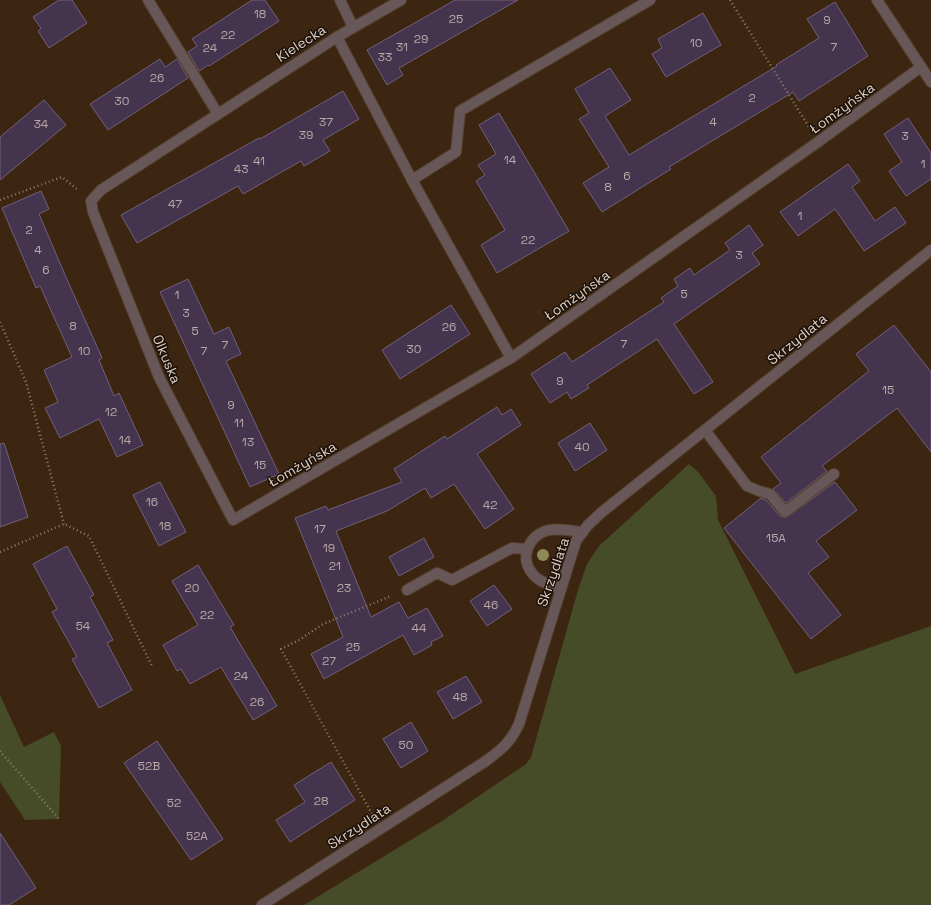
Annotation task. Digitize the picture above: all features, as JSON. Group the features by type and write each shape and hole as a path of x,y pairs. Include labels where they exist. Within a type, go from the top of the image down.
{"street":[{"path":"148,0 218,114"},
{"path":"340,0 353,27"},
{"name":"Kielecka","path":"91,201 101,190 218,114 353,27 401,0"},
{"path":"412,180 456,152 460,111 650,0"},
{"path":"878,0 931,82"},
{"path":"337,37 412,180 511,358"},
{"name":"Łomżyńska","path":"233,520 511,358 818,142 921,67"},
{"name":"Olkuska","path":"91,201 93,212 159,377 233,520"},
{"name":"Skrzydlata","path":"262,905 486,762 505,746 513,737 519,724 576,541 588,525 602,512 705,430 930,253"},
{"path":"705,430 747,486 770,494 785,512 834,474"},
{"path":"561,589 540,580 531,572 526,562 527,549 533,538 549,530 583,532"},
{"path":"407,590 437,573 452,580 512,548 527,549"}],"path":[{"path":"730,0 818,142"},
{"path":"0,200 62,177 91,201"},
{"path":"0,322 26,382 64,524"},
{"path":"0,552 64,524 89,536 152,666"},
{"path":"380,829 281,649 299,640 323,624 407,590"},
{"path":"0,751 58,819"}],"green space":[{"path":"689,464 698,472 716,496 718,520 795,674 931,626 931,905 304,905 442,821 526,764 531,757 578,590 587,564 599,546"},
{"path":"0,695 24,747 54,732 61,746 59,819 25,820 0,782"}],"building":[{"path":"59,0 72,0 87,23 49,48 38,31 41,28 33,17"},
{"path":"252,0 265,0 279,21 199,71 188,52 197,46 192,39"},
{"path":"455,0 518,0 399,68 403,75 387,85 367,50"},
{"path":"835,2 868,56 799,101 793,92 669,167 671,169 602,212 583,183 609,167 579,119 589,113 575,89 610,68 631,100 605,116 629,155 777,66 776,65 819,38 807,19"},
{"path":"703,13 721,45 666,77 652,54 662,48 658,39"},
{"path":"160,59 165,67 177,59 188,78 108,130 90,104"},
{"path":"343,91 359,119 323,140 330,151 304,166 301,161 243,194 238,186 137,243 121,215 259,138 260,139"},
{"path":"44,100 66,125 0,180 0,137"},
{"path":"499,113 569,231 497,273 481,245 505,230 476,181 485,175 478,165 496,154 479,125"},
{"path":"908,118 931,153 931,179 906,196 889,171 902,162 884,134"},
{"path":"848,164 860,181 852,187 875,221 895,207 906,223 864,251 835,209 798,236 780,212"},
{"path":"41,191 49,209 39,214 102,358 99,360 114,396 119,393 143,445 117,457 99,419 60,438 45,408 58,402 44,370 72,357 40,286 36,288 2,208"},
{"path":"749,225 763,245 752,253 760,264 674,324 713,382 694,394 657,339 587,385 589,388 571,399 567,392 550,403 531,374 565,352 572,362 664,302 661,298 678,286 674,279 690,268 694,275 730,250 725,243"},
{"path":"188,279 214,334 229,327 241,354 226,361 279,474 250,487 160,292"},
{"path":"451,305 470,334 400,379 382,350"},
{"path":"894,325 931,372 931,452 897,408 822,466 827,471 786,503 773,489 781,483 761,457 869,371 856,354"},
{"path":"497,407 502,415 511,409 521,425 477,454 514,509 485,529 454,484 431,498 425,488 387,511 336,531 371,617 399,602 408,618 427,608 443,636 431,642 432,645 414,655 403,635 324,679 311,654 343,637 295,518 326,506 328,510 402,482 394,469 445,436 447,439"},
{"path":"590,423 607,450 575,471 558,443"},
{"path":"4,443 28,517 0,527 0,444"},
{"path":"160,482 186,532 159,546 133,495"},
{"path":"835,482 857,510 816,541 829,557 808,573 841,615 811,639 724,528 761,498 766,500 780,516 786,518"},
{"path":"424,538 434,557 399,576 389,557"},
{"path":"67,546 94,595 90,597 113,640 107,643 132,690 99,708 72,659 77,657 52,612 57,609 33,564"},
{"path":"198,565 234,625 230,627 277,706 253,720 221,667 190,684 181,669 177,671 163,645 198,625 172,581"},
{"path":"494,585 512,609 487,626 470,601"},
{"path":"466,676 482,702 453,719 437,692"},
{"path":"411,722 428,751 401,768 383,739"},
{"path":"157,741 223,839 191,860 124,763"},
{"path":"331,762 355,800 290,842 276,820 305,802 294,785"},
{"path":"0,833 36,888 9,905 0,905"}]}
